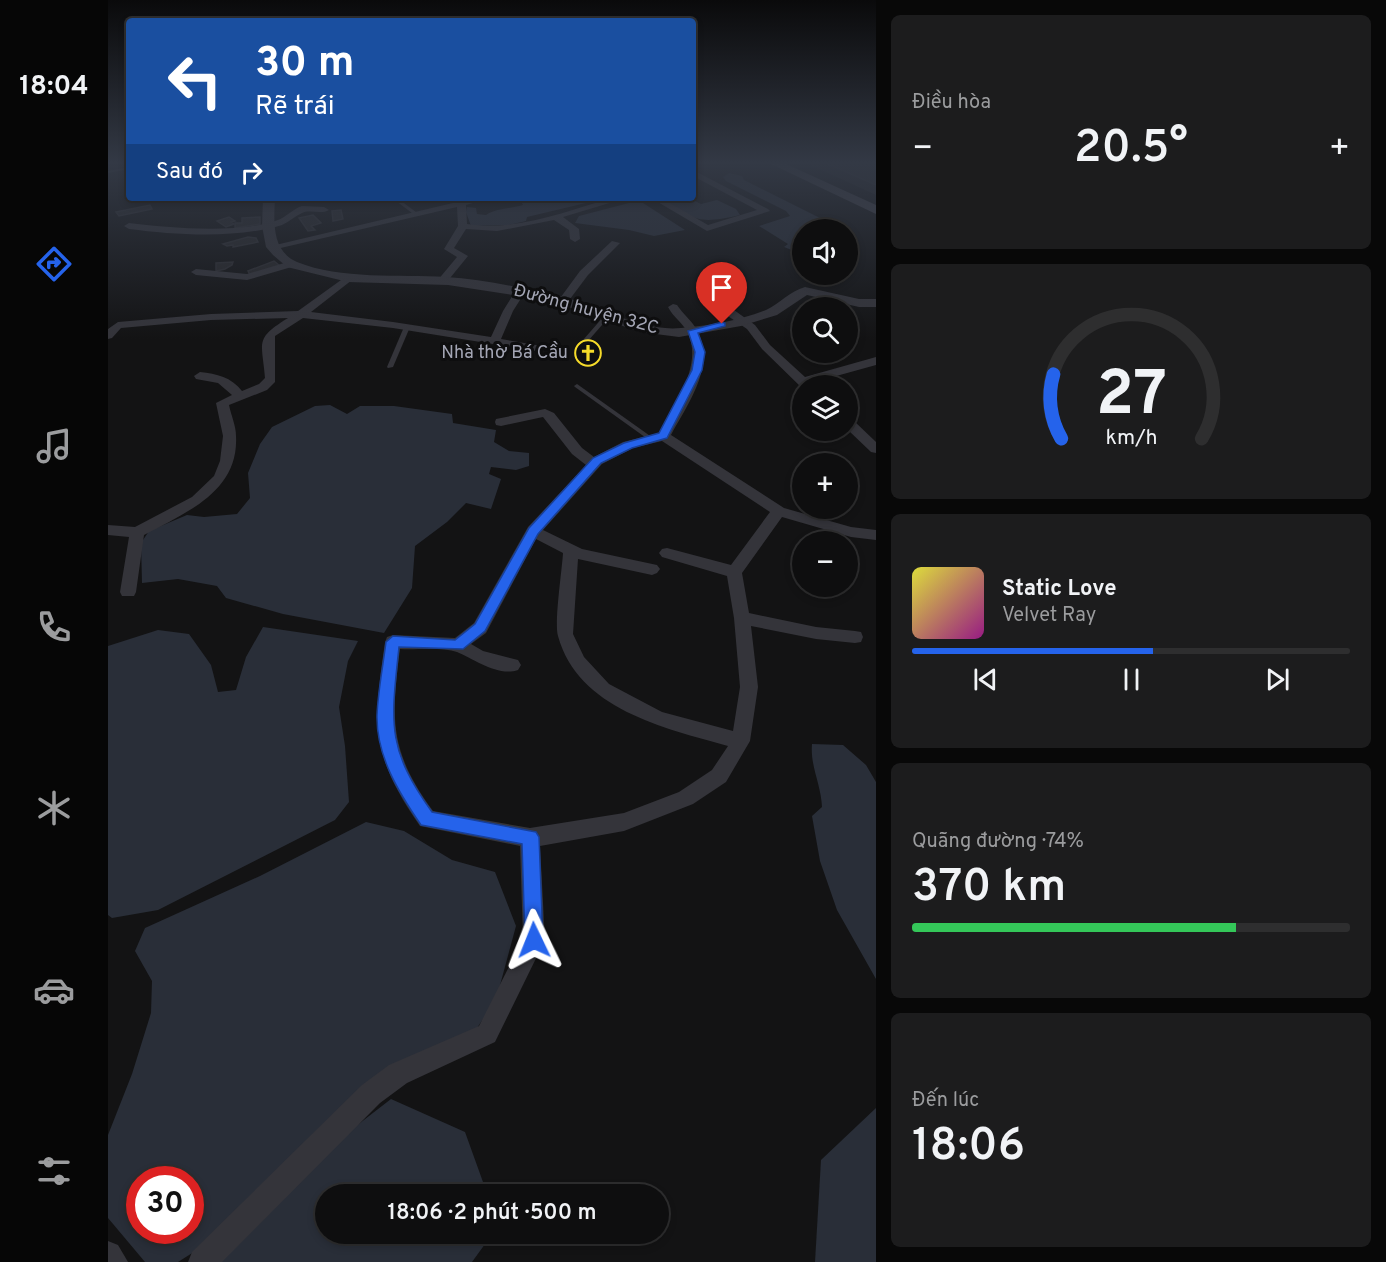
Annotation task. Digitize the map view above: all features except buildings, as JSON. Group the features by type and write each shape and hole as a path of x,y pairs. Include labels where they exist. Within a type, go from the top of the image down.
{"street":[{"path":"268,222 272,247 387,222"},
{"path":"129,226 178,232 268,226 282,222"},
{"path":"442,281 463,255 450,249 463,226 463,222"},
{"path":"463,226 473,230 525,222"},
{"path":"564,222 574,229 575,239"},
{"path":"696,222 707,228 728,222"},
{"path":"563,301 584,273 615,243"},
{"name":"Đường huyện 32C","path":"272,247 291,264 348,278 442,281 520,292 563,301 645,329 680,333 702,327 741,322 772,312 805,291 859,303 876,303"},
{"path":"196,272 247,277 291,264"},
{"path":"108,530 137,532 197,500 220,478 227,461 230,436 222,402 263,387 271,380 268,341 270,334 301,314 348,278"},
{"path":"495,340 508,311 520,292"},
{"path":"713,298 741,322 751,327 766,347 796,375"},
{"path":"458,645 480,628 533,531 594,464 628,445 657,437 697,370 700,352 693,331 677,315 673,307"},
{"path":"108,336 118,325 211,317 301,314 407,327 536,348"},
{"path":"833,375 876,361"},
{"path":"200,376 218,378 231,384 239,395"},
{"path":"501,422 545,413 550,416 577,450 594,464"},
{"path":"858,432 876,449"},
{"path":"657,437 779,511 851,532 876,535"},
{"path":"512,665 479,657 458,645 393,642 384,717 390,753 406,789 427,819 530,837 624,822 686,798 719,776 741,741 749,687 742,618 734,572 779,511"},
{"path":"533,531 571,550 652,569"},
{"path":"128,592 137,532"},
{"path":"571,550 564,634 577,661 603,689 658,719 741,741"},
{"path":"667,553 734,572"},
{"path":"742,618 816,633 855,637"},
{"path":"202,1262 371,1094 398,1074 487,1034 534,940 530,837"},
{"path":"108,1255 114,1262"}],"lane":[{"path":"579,348 606,317"},
{"path":"390,367 407,327"},
{"path":"578,386 657,437"}],"shaded area":[{"path":"470,222 522,222 509,225 471,226"},
{"path":"672,222 685,230 654,236 629,230 575,223"},
{"path":"772,222 792,222 792,250 784,247 788,244 759,226"},
{"path":"330,405 347,414 360,406 394,406 452,414 453,423 496,430 494,442 509,451 529,453 529,466 516,470 491,467 489,474 501,479 491,509 466,503 447,522 415,546 412,588 384,633 283,614 226,598 217,586 178,579 142,583 141,543 149,531 187,515 204,517 237,514 250,498 248,473 260,444 272,427 315,406"},
{"path":"263,627 358,641 348,661 339,707 345,746 349,802 335,820 158,910 112,918 108,915 108,646 158,630 189,634 211,665 218,692 236,690 246,657"},
{"path":"812,744 843,745 866,765 876,782 876,979 837,910 820,861 812,816 822,807"},
{"path":"366,822 404,831 452,860 495,872 516,926 496,1000 475,1031 346,1102 204,1243 204,1166 126,1166 126,1239 108,1218 108,1135 132,1074 151,1013 152,981 135,951 145,928 260,876"},
{"path":"391,1099 465,1132 485,1184 315,1184 315,1244 485,1244 472,1262 215,1262 338,1140"},
{"path":"876,1108 876,1262 815,1262 821,1160"},
{"path":"130,1244 203,1244 178,1262 145,1262"}],"place":[{"name":"Nhà thờ Bá Cầu","path":"588,353"}],"route":[{"path":"534,940 530,837 427,819 406,789 390,753 384,717 393,642 458,645 480,628 533,531 597,460 628,445 664,435 697,370 700,352 693,331 722,324"}]}
